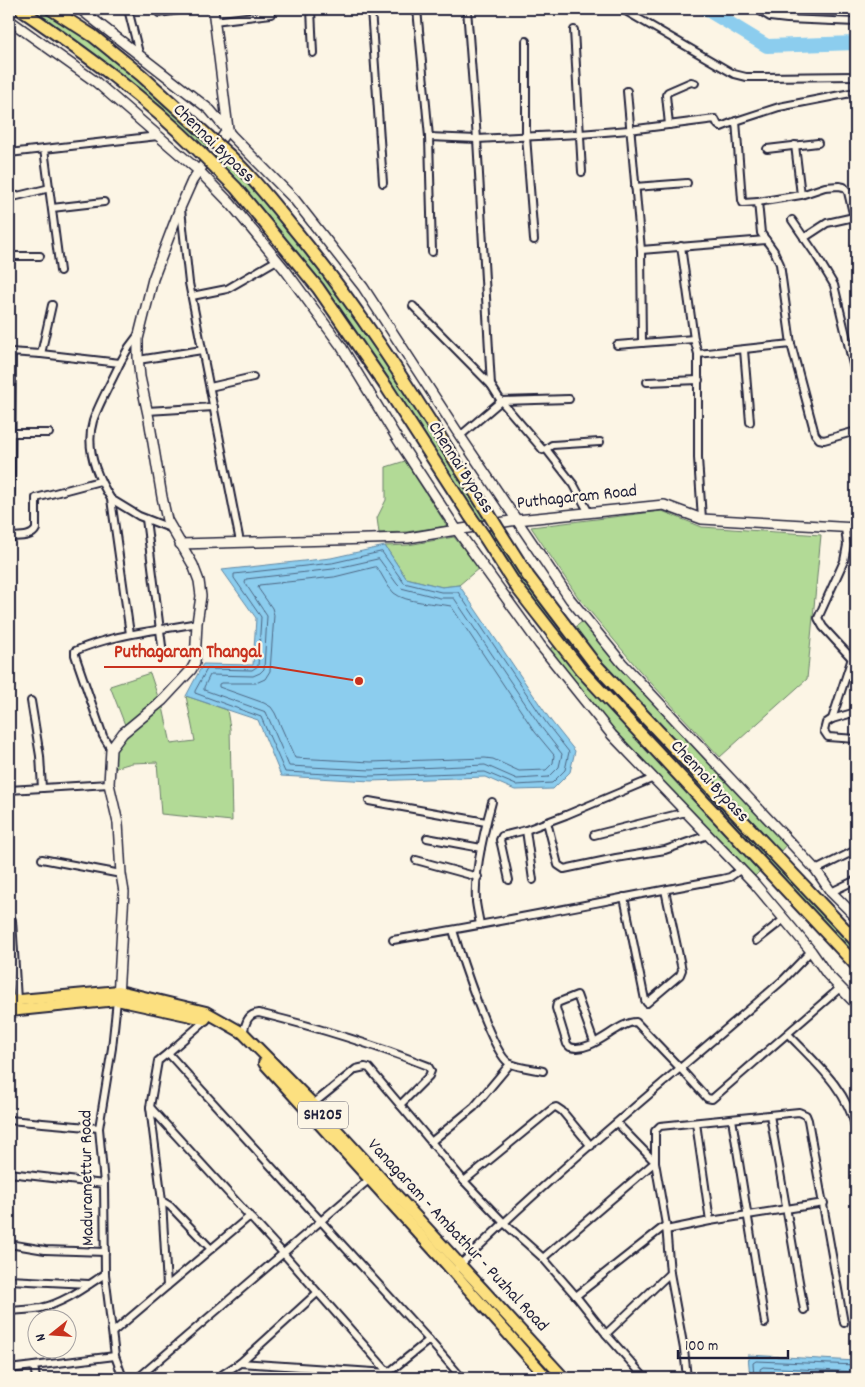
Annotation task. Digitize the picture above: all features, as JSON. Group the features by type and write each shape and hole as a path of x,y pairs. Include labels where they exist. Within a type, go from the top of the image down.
{"highway":[{"name":"Chennai Bypass","path":"20,9 85,54 178,130 236,188 318,288 387,388 518,589 581,670 856,965"},
{"name":"Chennai Bypass","path":"52,9 93,36 142,76 251,176 329,270 397,368 528,576 594,663 856,941"}],"main road":[{"name":"Vanagaram - Ambathur - Puzhal Road","path":"13,1001 118,996 206,1015 243,1033 313,1104 373,1176 457,1268 564,1378"},
{"path":"9,1010 118,996"},
{"path":"206,1015 243,1042 373,1176"},
{"path":"457,1268 547,1378"}],"street":[{"path":"80,9 210,110 232,136 294,199 362,287 570,599 622,663 816,870 831,892 855,914"},
{"path":"128,9 139,53"},
{"path":"159,13 186,9"},
{"path":"118,996 124,892 118,823 109,784 111,749 122,733 163,700 191,670 195,663 197,623 201,596 199,581 193,565 170,528 162,497 138,360 138,339 153,279 180,208 192,181 227,130 213,9"},
{"path":"311,9 313,53"},
{"path":"371,9 383,183"},
{"path":"417,9 429,137 432,252"},
{"path":"467,9 477,140 491,385"},
{"path":"622,9 734,74 746,77 856,76"},
{"path":"756,9 770,17 787,20 856,22"},
{"path":"214,21 271,14"},
{"path":"9,20 96,82 158,136 201,169 277,260 341,346 398,440 457,530 540,645 612,734 754,883 811,951 827,974 856,1004"},
{"path":"574,30 582,172"},
{"path":"526,41 526,136 534,240"},
{"path":"669,125 666,95 668,92 691,82 695,83"},
{"path":"627,91 641,250 642,343"},
{"path":"429,137 477,140 580,134 629,130 715,118 721,127 779,107 856,92"},
{"path":"736,121 742,200 744,202 758,202 801,195 825,188 844,187 848,192 856,226"},
{"path":"9,154 158,136"},
{"path":"767,149 818,143"},
{"path":"796,145 801,195"},
{"path":"44,149 60,271"},
{"path":"635,187 687,183"},
{"path":"9,198 50,188"},
{"path":"52,208 104,202"},
{"path":"758,202 761,233 774,251 780,264 791,344 815,434 819,439 824,440 856,431"},
{"path":"180,208 192,296 240,542"},
{"path":"804,238 827,223 854,217"},
{"path":"792,220 816,254 834,285 856,377"},
{"path":"641,250 766,240"},
{"path":"681,246 694,339 698,354 698,458 702,519"},
{"path":"9,256 40,256"},
{"path":"192,296 227,289 277,260"},
{"path":"41,354 52,305"},
{"path":"413,306 491,385 501,401 543,450"},
{"path":"130,634 111,499 100,481 91,444 93,421 129,346 140,332"},
{"path":"616,345 694,339"},
{"path":"698,354 791,344"},
{"path":"138,360 202,350"},
{"path":"744,350 750,422"},
{"path":"9,502 12,433 10,352 120,364"},
{"path":"210,387 253,377"},
{"path":"647,382 699,380"},
{"path":"460,436 501,401 569,399"},
{"path":"147,411 214,407"},
{"path":"12,433 49,433"},
{"path":"590,513 574,485 546,449 552,445 600,442"},
{"path":"9,537 30,535 35,532 36,498 100,481"},
{"path":"111,499 146,519 170,528"},
{"name":"Puthagaram Road","path":"180,544 408,538 517,520 664,505 702,519 851,528"},
{"path":"832,719 854,661 823,627 818,618 844,561 856,513"},
{"path":"146,519 163,654"},
{"path":"111,749 103,736 74,655 75,650 130,634 197,623"},
{"path":"31,701 40,756 42,788"},
{"path":"856,712 832,719 824,726 826,735 832,738 856,739"},
{"path":"509,880 501,838 507,834 526,830 547,822 654,778"},
{"path":"9,790 109,784"},
{"path":"369,801 486,822"},
{"path":"480,925 476,904 478,877 481,848 492,802"},
{"path":"594,835 686,812"},
{"path":"547,822 558,865 564,870 616,858 665,850 708,835"},
{"path":"526,830 533,880"},
{"path":"427,838 481,848"},
{"path":"816,870 856,850"},
{"path":"42,859 121,874"},
{"path":"416,860 478,877"},
{"path":"393,940 722,879 730,877 740,870"},
{"path":"831,892 856,880"},
{"path":"624,897 647,1003 680,975 682,970 666,890"},
{"path":"12,920 13,1001"},
{"path":"756,941 784,920"},
{"path":"453,930 469,980 496,1046 503,1058 510,1064 543,1071"},
{"path":"457,1268 590,1146 782,980 811,951"},
{"path":"594,1042 578,995 557,1002 556,1008 567,1044 570,1047 580,1048 607,1037 628,1023 636,1022 706,1098 712,1099 840,988"},
{"name":"Maduramettur Road","path":"118,996 99,1128 104,1184 105,1274 115,1356 123,1378"},
{"path":"243,1033 247,1019 252,1014 259,1013 320,1028 376,1046 428,1066 431,1071 429,1076 400,1105"},
{"path":"167,1286 162,1201 150,1107 158,1061 206,1015"},
{"path":"788,1034 832,1080 850,1109 856,1130"},
{"path":"168,1053 462,1378"},
{"path":"431,1142 474,1107 510,1064"},
{"path":"313,1104 356,1069 369,1068 464,1181 504,1223 543,1258 645,1378"},
{"path":"150,1107 250,1216 391,1376"},
{"path":"464,1181 553,1108 559,1108 562,1111 590,1146"},
{"path":"687,1378 655,1162 654,1134 660,1126 799,1112 806,1115 824,1203 844,1322"},
{"path":"770,1115 804,1310"},
{"path":"732,1119 765,1323"},
{"path":"9,1120 99,1128"},
{"path":"617,1123 655,1162"},
{"path":"696,1123 710,1221"},
{"path":"543,1258 655,1162"},
{"path":"9,1173 104,1184"},
{"path":"138,1378 373,1176"},
{"path":"162,1201 170,1206 212,1249"},
{"path":"576,1296 666,1228 824,1203"},
{"path":"113,1332 250,1216"},
{"path":"9,1244 45,1250 105,1252"},
{"path":"606,1334 670,1273"},
{"path":"9,1311 42,1307 72,1296 105,1274"},
{"path":"9,1280 89,1284"},
{"path":"223,1374 240,1363 317,1293"},
{"path":"240,1363 391,1376 429,1340"},
{"path":"9,1369 115,1356"},
{"path":"34,1366 36,1378"},
{"path":"529,1378 539,1368"}],"green space":[{"path":"27,9 44,9 85,36 149,85 249,178 356,317 524,577 856,948 856,959 583,669 517,581 260,208 165,112"},
{"path":"405,461 447,526 406,532 379,533 377,518 386,500 386,467"},
{"path":"662,511 702,527 821,535 807,679 720,757 639,670 578,597 531,527"},
{"path":"454,537 479,568 459,585 442,587 406,578 385,546 408,545"},
{"path":"583,621 657,707 786,845 779,853 596,660 573,629"},
{"path":"556,645 761,870 754,877 616,732 549,650"},
{"path":"150,673 158,697 125,725 110,686"},
{"path":"186,696 227,710 230,728 232,821 161,814 157,762 132,763 114,768 115,753 122,740 163,707 171,744 195,741"}],"water":[{"path":"385,546 406,578 442,587 459,585 551,721 575,751 570,772 553,789 515,790 485,777 371,781 281,776 258,720 186,696 203,664 253,665 256,618 222,570 331,558"},
{"path":"748,1355 856,1361 856,1378 750,1378"}],"waterway":[{"path":"706,9 767,46 856,43"}],"place":[{"name":"Puthagaram Thangal","path":"359,681"}]}
